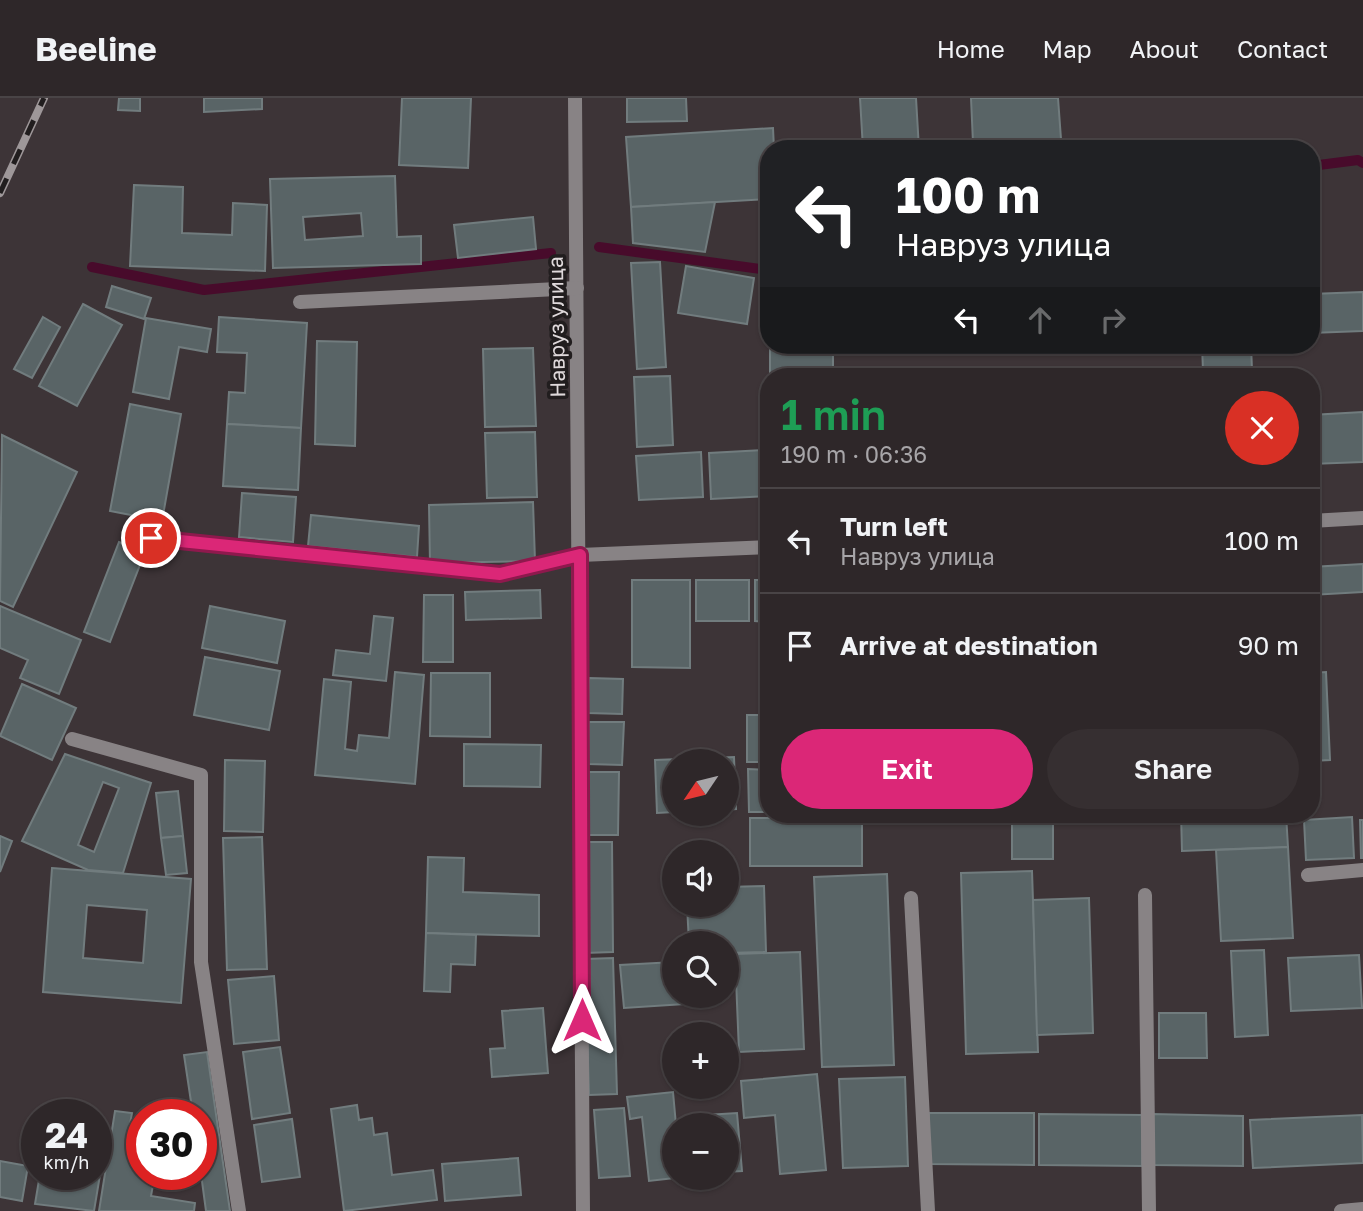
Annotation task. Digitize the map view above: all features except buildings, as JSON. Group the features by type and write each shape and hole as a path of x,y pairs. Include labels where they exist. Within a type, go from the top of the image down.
{"street":[{"name":"Навруз улица","path":"575,98 583,1211"},
{"path":"300,302 577,288"},
{"path":"1320,520 1363,518"},
{"path":"151,538 500,574 580,555 760,547"},
{"path":"72,738 201,775 201,962 239,1211"},
{"path":"1308,875 1363,870"},
{"path":"1145,895 1149,1211"},
{"path":"911,898 928,1211"},
{"path":"1341,1211 1363,1209"}],"waterway":[{"path":"1320,165 1358,160 1363,163"},
{"path":"599,247 760,269"},
{"path":"92,267 204,290 551,253"}],"railway":[{"path":"0,193 44,98"}],"route":[{"path":"151,538 500,574 580,555 582,1020"}]}
